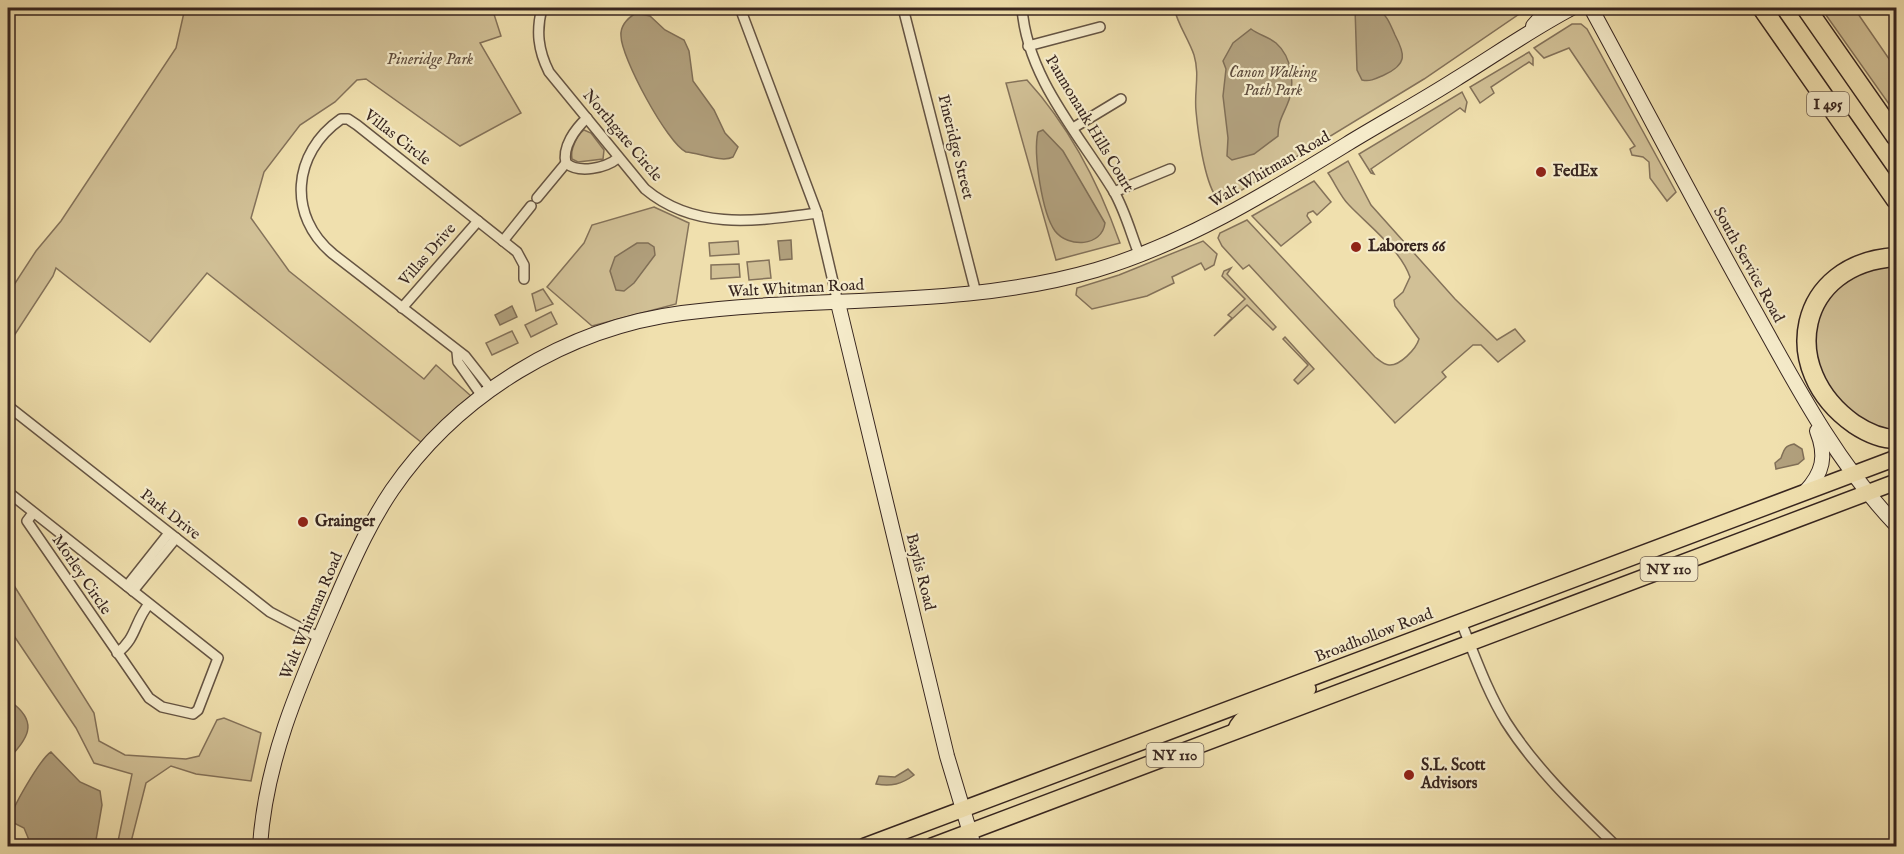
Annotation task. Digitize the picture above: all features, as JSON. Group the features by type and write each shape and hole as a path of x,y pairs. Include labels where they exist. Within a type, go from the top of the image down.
{"highway":[{"name":"I 495","path":"1762,8 1896,200"},
{"name":"I 495","path":"1806,8 1896,137"},
{"path":"1896,257 1874,258 1841,273 1817,300 1810,317 1806,338 1808,359 1817,383 1831,404 1863,430 1896,439"}],"main road":[{"path":"1523,37 1549,8"},
{"name":"Walt Whitman Road","path":"260,846 262,816 283,726 365,536 395,486 429,445 487,393 529,365 568,345 628,324 689,312 976,293 1040,284 1139,255 1206,226 1289,180 1572,8"},
{"name":"South Service Road","path":"1591,8 1799,391 1854,475 1896,525"},
{"name":"Baylis Road","path":"838,303 962,810 972,839"},
{"path":"1799,391 1823,446 1823,463 1817,480 1805,493"},
{"name":"Broadhollow Road","path":"864,846 1318,678 1896,458"},
{"name":"NY 110","path":"932,846 972,839 1235,732 1896,482"},
{"path":"1235,732 1245,717 1293,697 1306,690 1318,678"}],"street":[{"name":"Northgate Circle","path":"543,8 538,35 543,60 618,158 658,201 685,214 719,219 817,213"},
{"path":"740,8 817,213 838,303"},
{"name":"Pineridge Street","path":"903,8 976,293"},
{"name":"Paumonauk Hills Court","path":"1022,8 1028,46 1035,64 1114,192 1139,255"},
{"path":"1028,46 1100,27"},
{"path":"1073,128 1121,99"},
{"path":"566,163 564,154 569,142 578,126 586,118"},
{"name":"Villas Circle","path":"487,393 471,362 322,245 309,226 304,213 300,187 303,172 314,148 334,124 348,119 357,124 517,252 524,265 524,279"},
{"path":"566,163 577,168 597,167 611,164 618,158"},
{"path":"503,241 566,163"},
{"path":"1114,192 1170,169"},
{"name":"Villas Drive","path":"402,308 478,221"},
{"name":"Park Drive","path":"8,405 270,612 320,638"},
{"name":"Morley Circle","path":"8,492 218,658 198,710 193,714 162,707 149,699 27,521 33,513"},
{"name":"Morley Circle","path":"130,589 172,536"},
{"path":"117,653 132,639 141,613 148,604"},
{"path":"1461,622 1494,701 1517,739 1563,793 1616,846"}],"green space":[{"name":"Pineridge Park","path":"185,8 492,8 501,36 480,43 521,113 460,146 366,79 357,80 335,102 300,125 264,172 251,218 289,271 424,379 436,365 471,396 421,442 207,273 150,342 56,268 8,345 8,294 36,251 61,221 176,48"},
{"name":"Canon Walking Path Park","path":"1174,8 1528,8 1424,79 1232,196 1216,197 1208,179 1200,143 1196,104 1196,62"},
{"path":"1821,8 1854,8 1896,69 1896,114"},
{"path":"1572,24 1581,24 1587,29 1676,192 1667,201 1650,178 1649,162 1643,157 1632,155 1630,149 1635,146 1569,48 1544,58 1534,48"},
{"path":"1529,52 1533,58 1533,65 1529,62 1491,87 1494,93 1480,103 1470,87"},
{"path":"1027,80 1056,117 1081,157 1103,199 1120,243 1056,260 1006,83"},
{"path":"1462,92 1467,102 1465,112 1460,108 1371,169 1374,174 1371,173 1359,154"},
{"path":"584,130 591,133 604,150 603,159 578,162 572,159 575,143"},
{"path":"1348,161 1371,205 1455,299 1497,340 1515,329 1525,341 1498,362 1481,345 1473,345 1442,372 1446,377 1395,423 1249,265 1243,269 1222,246 1218,238 1220,233 1247,220 1375,357 1387,365 1398,363 1411,352 1419,339 1395,306 1394,300 1403,292 1410,277 1399,257 1340,194 1328,173"},
{"path":"1314,181 1331,202 1317,215 1313,211 1308,213 1307,216 1311,222 1281,246 1252,216"},
{"path":"654,207 689,223 676,304 592,326 547,287 584,243 592,225"},
{"path":"738,241 739,254 710,256 709,243"},
{"path":"1203,241 1217,254 1214,265 1205,270 1201,263 1172,277 1174,283 1147,296 1092,309 1076,295 1077,288 1119,275"},
{"path":"769,260 771,278 749,280 747,262"},
{"path":"1896,261 1896,431 1890,433 1842,409 1812,355 1821,300 1838,279"},
{"path":"739,264 740,277 711,279 711,265"},
{"path":"1231,268 1227,274 1276,327 1273,330 1247,305 1214,336 1232,318 1228,315 1245,299 1222,276 1224,271"},
{"path":"543,289 553,304 536,311 532,294"},
{"path":"551,312 557,324 531,337 525,325"},
{"path":"512,331 518,343 492,355 486,343"},
{"path":"1285,337 1314,369 1298,384 1294,380 1308,365 1283,339"},
{"path":"8,576 94,713 99,741 125,755 186,759 199,756 217,720 224,718 261,733 251,781 196,774 171,766 146,783 130,846 117,846 132,774 94,763 76,728 8,627"}],"shaded area":[{"path":"1355,8 1378,8 1388,21 1402,53 1401,63 1397,67 1371,80 1362,80 1357,70"},
{"path":"636,13 650,16 665,30 684,40 689,51 693,81 714,110 725,133 738,147 733,157 723,159 686,152 657,117 628,62 623,47 621,36 623,26"},
{"path":"1251,29 1273,41 1286,56 1292,80 1290,97 1280,123 1278,136 1254,154 1232,160 1227,156 1228,138 1223,96 1226,69 1223,61 1233,43"},
{"path":"1043,130 1063,151 1105,223 1103,231 1091,241 1076,242 1061,237 1050,222 1038,168 1038,132"},
{"path":"791,240 792,259 780,260 778,241"},
{"path":"637,243 648,243 654,247 655,255 634,283 624,291 616,290 610,271 615,257"},
{"path":"512,306 517,317 500,325 495,315"},
{"path":"1794,444 1802,449 1804,459 1798,464 1776,469 1775,463 1781,458 1785,449"},
{"path":"11,705 15,705 23,713 28,727 24,740 8,760 8,711"},
{"path":"51,752 80,782 100,791 102,805 95,846 41,846 29,840 24,828 10,821 15,806 27,785 40,764"},
{"path":"908,769 914,775 905,781 891,785 876,784 879,776 895,777"}],"place":[{"name":"FedEx","path":"1541,172"},
{"name":"Laborers 66","path":"1356,247"},
{"name":"Grainger","path":"303,522"},
{"name":"S.L. Scott Advisors","path":"1409,775"}]}
